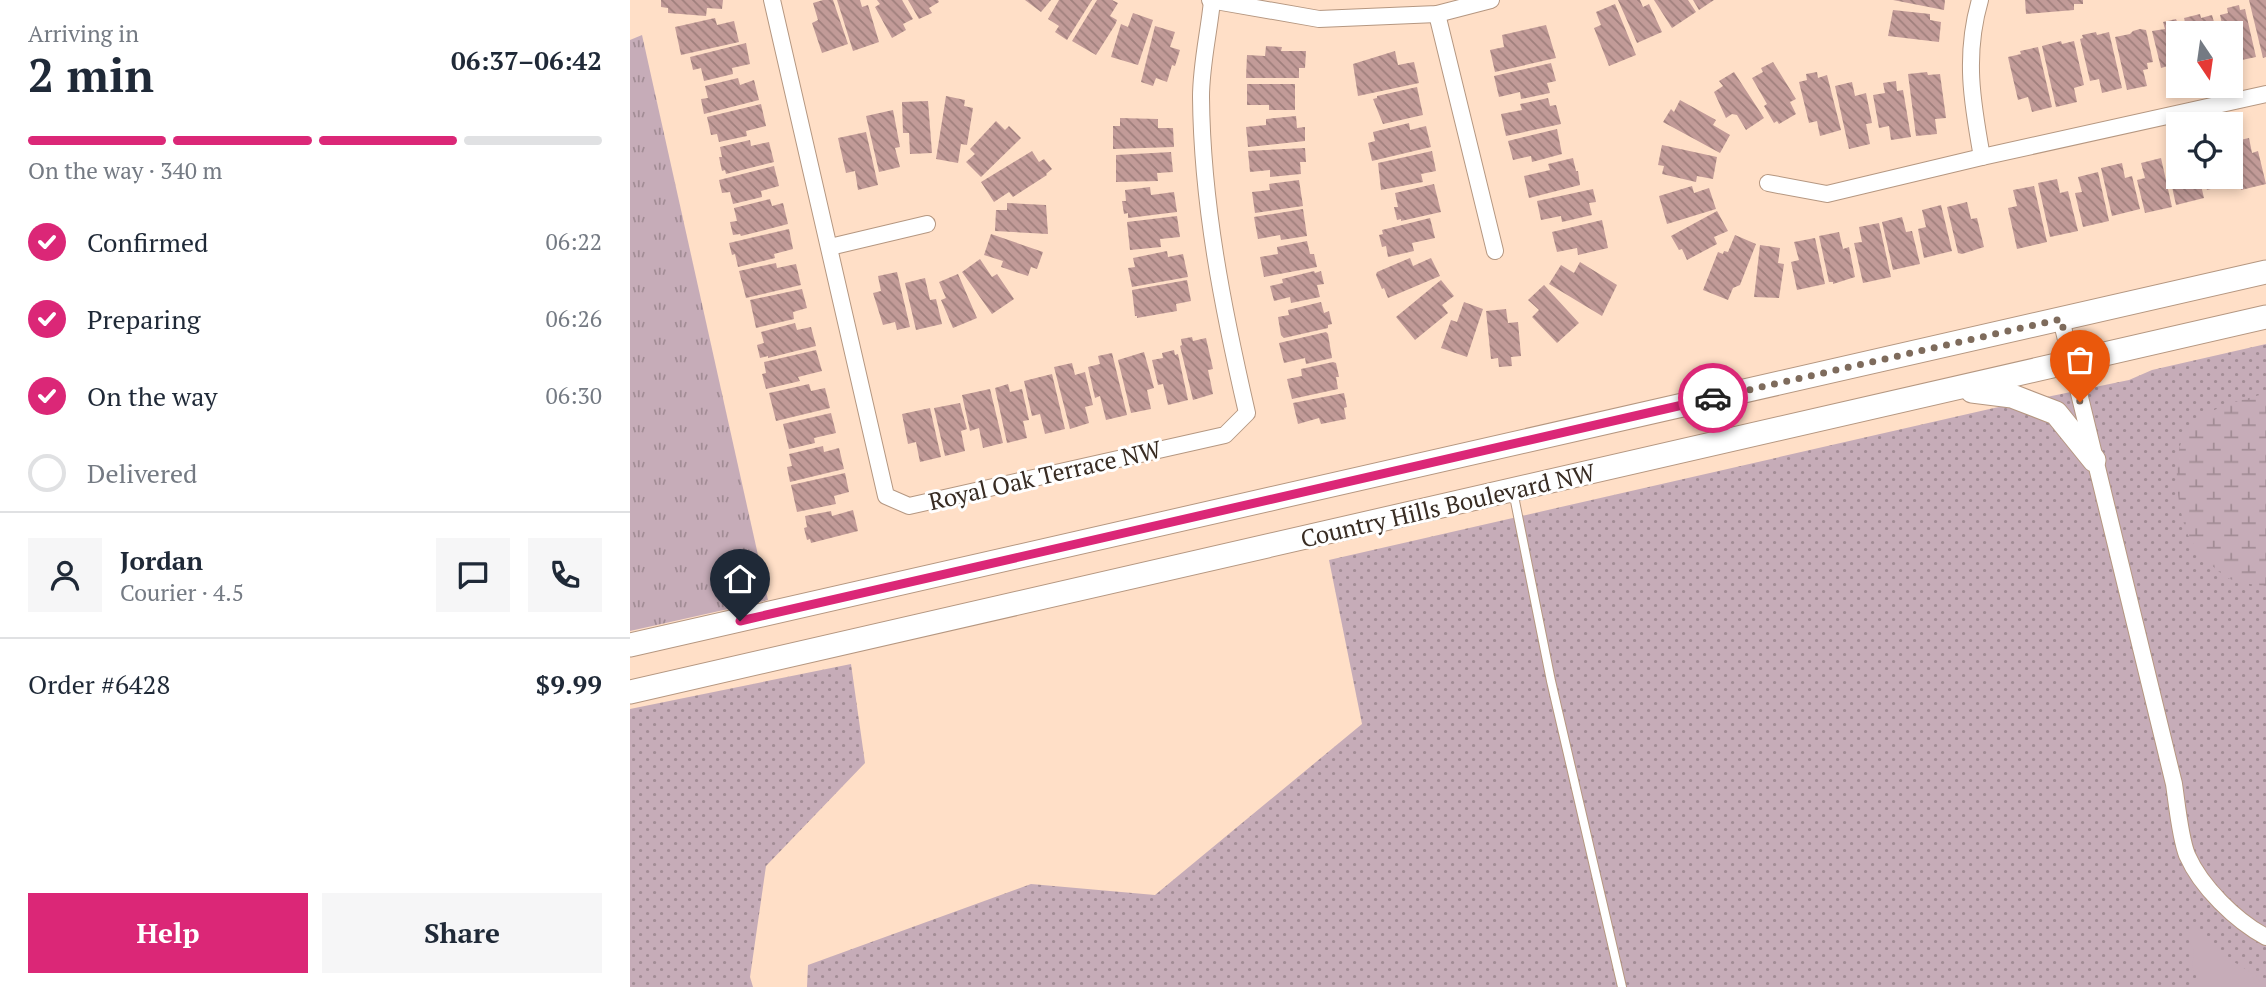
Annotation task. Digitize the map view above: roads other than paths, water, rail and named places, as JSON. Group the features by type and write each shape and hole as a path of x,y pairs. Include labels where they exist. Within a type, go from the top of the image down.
{"main road":[{"name":"Country Hills Boulevard NW","path":"630,645 2266,272"},
{"name":"Country Hills Boulevard NW","path":"630,692 2266,317"},
{"path":"1955,389 2012,396 2056,413 2094,460"}],"street":[{"name":"Royal Oak Terrace NW","path":"772,0 886,496 909,506 1225,435 1247,413 1208,215 1201,94 1211,1"},
{"path":"1211,1 1319,19 1437,14 1491,0"},
{"path":"1980,0 1972,27 1971,93 1982,157"},
{"path":"1437,14 1494,251"},
{"path":"1768,183 1827,194 2266,94"},
{"path":"830,247 927,224"},
{"path":"2061,319 2174,785 2187,854 2217,900 2266,937"}],"lane":[{"path":"1514,491 1551,681 1622,987"}]}
